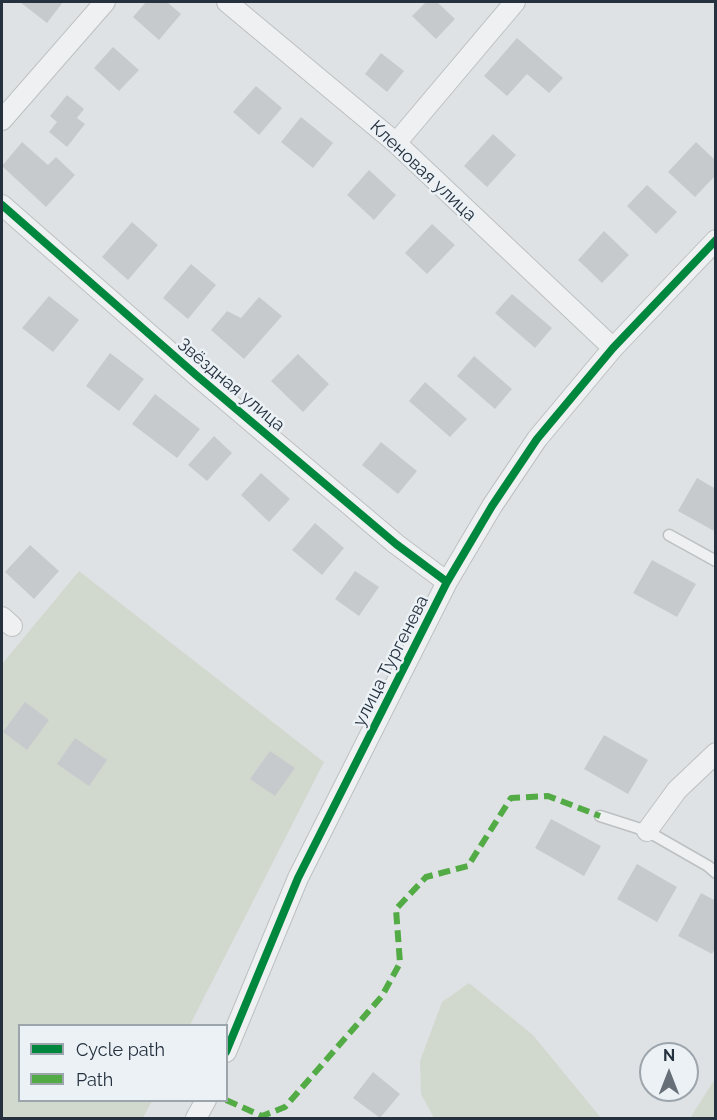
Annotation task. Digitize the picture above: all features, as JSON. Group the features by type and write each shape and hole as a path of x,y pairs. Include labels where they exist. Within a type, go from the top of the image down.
{"street":[{"path":"2,120 105,2"},
{"name":"Кленовая улица","path":"227,2 396,143 612,348"},
{"path":"396,143 515,2"},
{"name":"Звёздная улица","path":"2,205 214,391 396,544 447,582"},
{"name":"улица Тургенева","path":"228,1047 298,878 447,582 492,506 537,440 612,348 716,240"},
{"path":"647,831 677,790 716,753"},
{"path":"196,1119 205,1102"}],"lane":[{"path":"669,535 716,561"},
{"path":"600,816 647,831 708,866 716,873"}],"shaded area":[{"path":"79,571 324,762 191,1024 18,1024 18,1102 151,1102 143,1118 2,1118 2,664"},
{"path":"469,983 533,1035 601,1118 434,1118 421,1094 420,1061 442,1002"},
{"path":"715,1079 715,1118 690,1118"}],"building":[{"path":"20,2 63,2 47,23"},
{"path":"146,2 167,2 181,14 159,40 133,17"},
{"path":"426,2 437,2 455,19 436,39 412,16"},
{"path":"517,38 563,78 549,93 527,74 507,96 484,76"},
{"path":"113,47 139,70 119,91 94,68"},
{"path":"381,53 404,71 387,92 365,74"},
{"path":"256,86 282,108 259,135 233,112"},
{"path":"67,95 84,109 77,118 85,124 67,147 49,132 57,122 50,116"},
{"path":"301,117 333,143 313,168 281,142"},
{"path":"493,134 516,155 487,187 464,166"},
{"path":"22,142 48,165 56,157 75,175 46,207 2,166"},
{"path":"696,142 716,161 716,175 695,197 668,172"},
{"path":"369,170 396,195 374,220 347,195"},
{"path":"647,185 677,212 656,234 627,206"},
{"path":"132,222 158,245 128,280 102,257"},
{"path":"432,224 455,245 427,274 405,253"},
{"path":"604,231 629,255 602,283 578,260"},
{"path":"191,264 216,285 188,319 163,298"},
{"path":"512,294 552,328 535,348 495,313"},
{"path":"49,296 79,320 53,352 22,328"},
{"path":"259,297 282,316 244,359 211,330 227,311 241,318"},
{"path":"110,353 144,379 119,411 86,386"},
{"path":"298,354 329,384 303,412 271,381"},
{"path":"474,356 512,389 495,409 457,376"},
{"path":"425,382 467,419 450,437 409,401"},
{"path":"155,394 200,429 177,458 132,424"},
{"path":"214,436 232,453 207,481 188,465"},
{"path":"381,442 417,471 398,494 362,465"},
{"path":"261,473 290,499 269,522 241,495"},
{"path":"697,478 716,489 716,532 678,511"},
{"path":"315,523 344,548 322,575 292,550"},
{"path":"30,545 59,571 34,599 5,572"},
{"path":"652,560 696,584 677,617 633,593"},
{"path":"355,571 379,587 359,616 335,599"},
{"path":"25,702 49,720 27,750 3,732"},
{"path":"604,735 648,760 628,794 584,769"},
{"path":"75,738 107,760 89,786 57,764"},
{"path":"270,751 295,768 275,796 250,779"},
{"path":"551,819 601,846 584,876 535,848"},
{"path":"637,864 677,887 657,922 617,899"},
{"path":"701,893 716,901 716,947 712,954 678,936"},
{"path":"373,1072 400,1094 380,1118 353,1098"}],"marked path":[{"path":"228,1101 262,1116 285,1107 382,996 400,963 396,909 426,877 468,866 511,798 548,796 600,816"}],"cycle path":[{"path":"2,205 196,375 396,544 447,582"},
{"path":"228,1047 298,878 447,582 492,506 537,439 613,348 716,240"}]}
